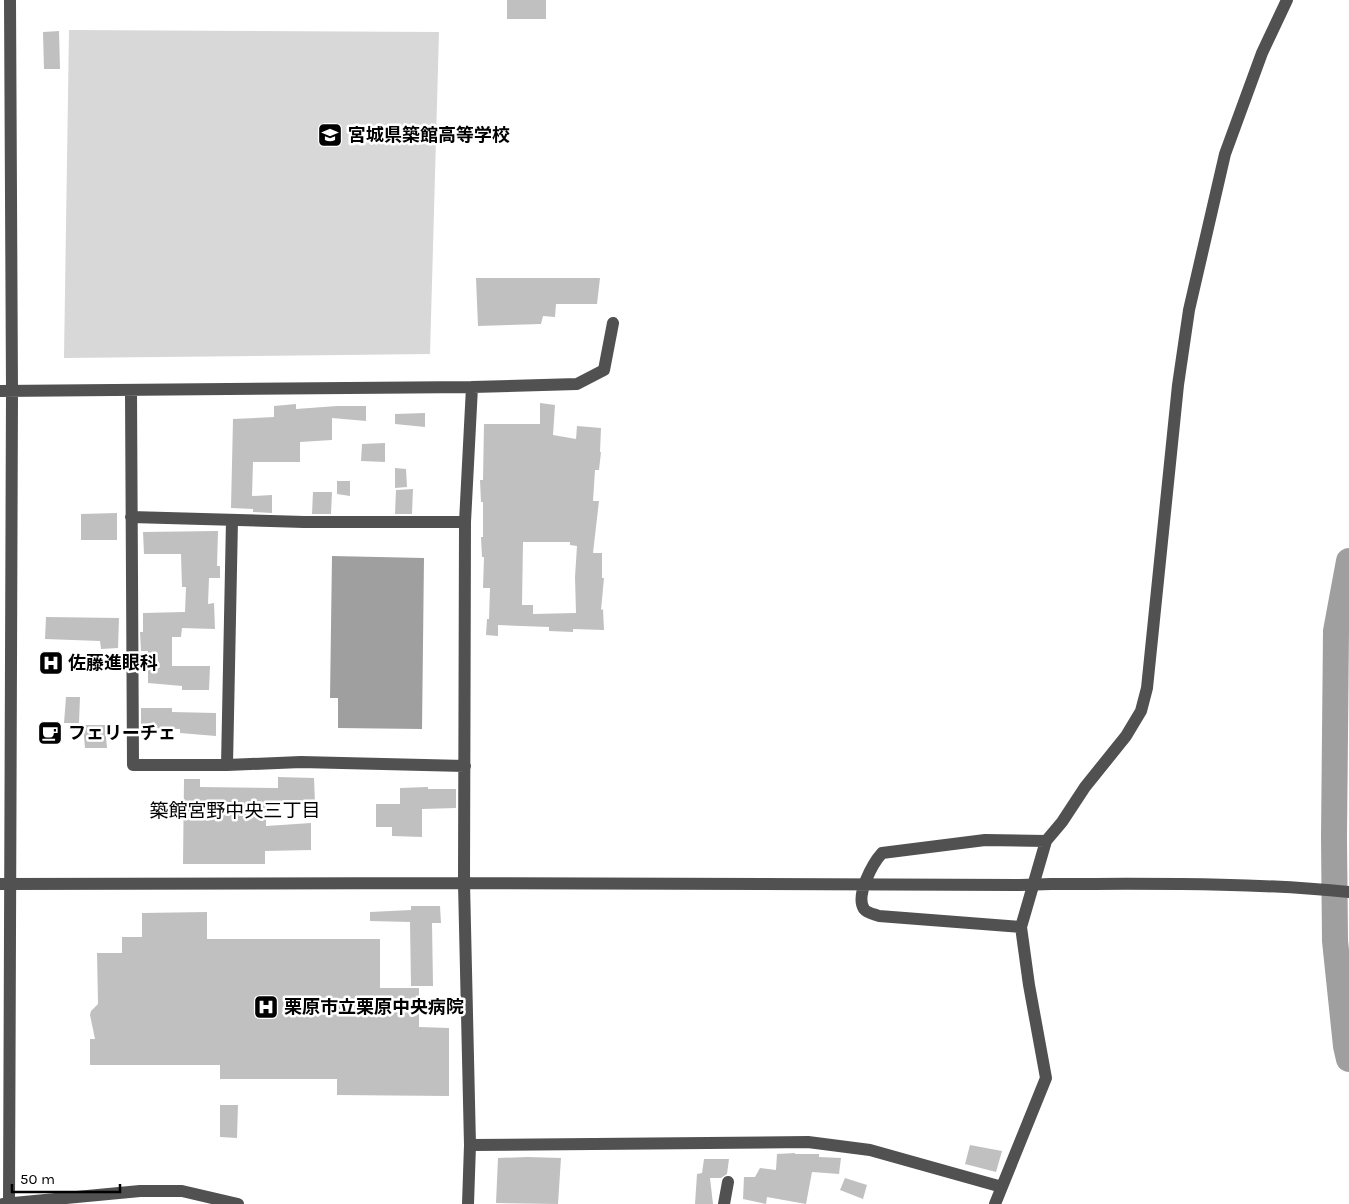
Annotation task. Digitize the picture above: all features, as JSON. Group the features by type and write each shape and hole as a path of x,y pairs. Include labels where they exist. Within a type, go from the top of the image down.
{"street":[{"path":"10,0 6,142 4,884 14,1203 140,1191 182,1191 238,1204"},
{"path":"995,1204 1046,1078 1021,927 1046,841 1062,822 1084,787 1126,736 1141,711 1147,688 1178,385 1189,310 1225,154 1262,53 1287,0"},
{"path":"6,391 472,387 577,384 604,370 613,323"},
{"path":"468,1204 470,1145 464,882 465,522 472,387"},
{"path":"131,391 133,765 227,765 301,762 465,766"},
{"path":"131,517 304,522 465,522"},
{"path":"227,765 232,520"},
{"path":"1021,927 904,918 870,913 864,909 862,902 864,884 872,866 882,853 985,840 1046,841"},
{"path":"4,884 464,882 1020,885 1227,884 1311,888 1349,892"},
{"path":"470,1145 808,1142 870,1150 1002,1187"},
{"path":"724,1204 728,1182"}],"shaded area":[{"path":"69,30 439,32 430,354 64,358"},
{"path":"332,556 424,558 422,729 338,728 338,698 330,698"}],"building":[{"path":"507,0 546,0 546,19 507,19"},
{"path":"59,31 60,69 44,69 43,32"},
{"path":"476,278 600,278 597,304 556,304 555,317 543,316 541,324 478,326"},
{"path":"540,403 555,405 553,435 576,439 577,426 601,428 601,452 599,470 595,470 593,501 599,501 593,553 602,553 602,578 604,578 601,610 603,609 604,630 573,629 573,632 549,631 549,627 498,625 498,636 486,635 487,619 489,619 490,588 483,588 484,557 482,557 481,537 483,537 483,502 481,502 480,480 483,480 484,424 540,424","holes":["523,542 570,542 570,545 577,546 575,577 576,613 533,614 533,605 522,605"]},
{"path":"296,404 296,409 366,406 366,421 332,418 332,440 300,442 300,462 253,462 252,496 272,495 272,513 253,512 253,509 231,508 233,419 274,417 274,406"},
{"path":"425,413 425,427 395,424 395,414"},
{"path":"385,443 385,462 361,461 362,444"},
{"path":"395,468 406,469 407,487 395,488"},
{"path":"337,481 350,481 350,496 337,494"},
{"path":"413,489 412,514 395,514 396,490"},
{"path":"313,492 332,492 331,514 312,514"},
{"path":"117,513 117,540 81,540 81,514"},
{"path":"218,531 217,566 220,566 220,578 209,578 208,604 214,603 215,629 182,628 181,637 172,637 172,666 210,666 209,690 182,690 182,686 148,683 148,651 141,651 140,632 143,632 143,613 185,612 186,587 182,587 181,554 144,554 143,532"},
{"path":"46,617 119,618 118,648 101,649 100,641 45,639"},
{"path":"66,697 80,697 79,723 64,723"},
{"path":"141,708 172,708 172,712 216,713 216,736 180,733 180,729 141,728"},
{"path":"83,725 105,725 107,748 85,748"},
{"path":"278,777 314,778 315,803 266,802 266,826 311,823 311,850 265,851 265,864 183,864 184,779 200,779 200,787 278,788"},
{"path":"428,787 428,789 456,789 456,808 422,809 422,837 392,836 392,827 376,827 376,804 400,804 400,788"},
{"path":"411,906 440,906 441,923 432,923 433,986 411,986 410,922 370,921 370,912 411,910"},
{"path":"207,912 207,939 380,939 380,988 419,988 419,1027 449,1028 449,1096 337,1095 337,1079 220,1079 220,1065 90,1065 90,1039 95,1039 90,1015 91,1011 98,1004 97,953 122,953 122,937 142,937 142,913"},
{"path":"220,1105 238,1105 237,1138 220,1137"},
{"path":"970,1145 1002,1151 996,1172 965,1164"},
{"path":"777,1154 819,1154 819,1157 841,1158 839,1174 812,1172 806,1204 767,1197 766,1204 743,1199 744,1177 755,1177 760,1168 776,1170"},
{"path":"498,1158 561,1158 558,1204 496,1203"},
{"path":"704,1159 729,1159 727,1174 721,1178 710,1178 713,1204 695,1204 697,1174 702,1173"},
{"path":"845,1178 867,1185 863,1199 840,1190"}],"waterway":[{"path":"1349,561 1336,631 1334,838 1335,941 1349,1059"}],"place":[{"name":"宮城県築館高等学校","path":"330,135"},
{"name":"佐藤進眼科","path":"51,663"},
{"name":"フェリーチェ","path":"50,733"},
{"name":"栗原市立栗原中央病院","path":"266,1007"}],"district":[{"name":"築館宮野中央三丁目","path":"235,810"}]}
